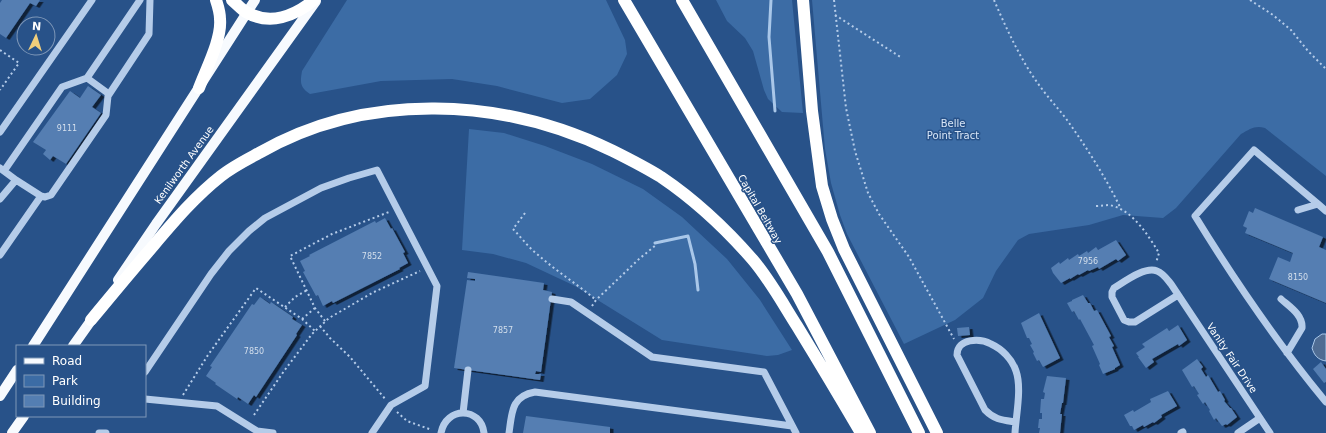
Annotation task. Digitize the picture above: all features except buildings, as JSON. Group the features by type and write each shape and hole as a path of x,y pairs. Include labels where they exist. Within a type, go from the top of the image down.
{"highway":[{"path":"199,88 220,29 220,18 216,0"},
{"path":"232,0 247,12 261,18 275,19 290,16 305,8 315,0"},
{"name":"Capital Beltway","path":"624,0 796,294 870,433"},
{"path":"682,0 828,252 919,433"},
{"path":"803,0 817,151 822,186 832,220 844,249 937,433"},
{"path":"91,320 181,212 222,175 273,144 332,122 392,110 421,108 457,109 492,113 538,122 594,142 633,161 661,177 696,204 722,228 754,262 774,289 861,433"}],"main road":[{"path":"34,345 255,0"},
{"name":"Kenilworth Avenue","path":"74,345 156,224 315,0"},
{"path":"0,396 16,372"},
{"path":"0,392 11,380"},
{"path":"12,433 23,417"}],"street":[{"path":"0,132 92,0"},
{"path":"140,0 87,78 62,87 2,170 41,196 45,197 51,195 106,115 109,94 149,34 150,0"},
{"path":"87,78 109,94"},
{"path":"1326,211 1254,150 1196,216 1218,254 1287,353 1326,402"},
{"path":"146,371 211,274 229,251 249,231 265,218 321,188 348,178 377,170 437,286 425,386 391,405 372,433"},
{"path":"0,199 16,180"},
{"path":"0,255 41,196"},
{"path":"1298,210 1318,204"},
{"path":"1154,270 1144,271 1114,288 1112,297 1124,320 1135,322 1178,295"},
{"name":"Vanity Fair Drive","path":"1154,270 1163,274 1178,295 1270,433"},
{"path":"1281,298 1296,312 1301,318 1302,323 1302,328 1287,353"},
{"path":"552,299 571,302 652,357 764,372 794,430"},
{"path":"1015,433 1016,422 1018,380 1016,371 1007,355 991,343 970,340 964,342 959,347 957,355 985,410 991,417 1016,422"},
{"path":"463,413 468,370"},
{"path":"509,433 512,410 517,400 526,394 539,392 794,430"},
{"path":"146,399 217,406 257,431 273,433"},
{"path":"441,433 442,426 445,421 456,414 463,413 473,416 478,420 482,425 484,433"},
{"path":"1238,433 1260,418"},
{"path":"99,433 106,433"}],"path":[{"path":"834,0 846,108 854,151 868,193 879,214 909,257 959,347"},
{"path":"994,0 1027,66 1041,89 1066,119 1083,144 1112,190 1121,209"},
{"path":"1250,0 1273,15 1291,30 1308,52 1326,69"},
{"path":"835,15 902,58"},
{"path":"0,50 18,63 0,90"},
{"path":"1096,206 1108,205 1121,209 1143,228 1159,253 1154,270"},
{"path":"325,321 316,308 290,256 332,234 392,212"},
{"path":"525,213 513,229 536,254 596,300 638,259 656,245"},
{"path":"254,415 284,371 315,331 325,321 374,292 422,270"},
{"path":"182,402 183,394 208,355 256,288 302,319 315,331"},
{"path":"285,307 295,297 307,290"},
{"path":"302,319 316,308"},
{"path":"320,326 407,421 432,430"}],"green space":[{"path":"347,0 606,0 625,40 627,54 617,75 590,99 562,103 497,86 452,79 381,81 310,94 303,87 301,79 302,71"},
{"path":"716,0 792,0 803,113 782,112 768,99 753,51 745,38 727,21"},
{"name":"Belle Point Tract","path":"812,0 1326,0 1326,176 1265,128 1253,128 1241,134 1176,208 1163,218 1123,215 1089,225 1029,234 1018,240 996,271 983,298 955,320 904,344 847,234 831,183 825,149"},
{"path":"469,129 504,133 545,146 592,164 643,189 682,217 727,259 760,300 792,350 778,355 767,356 662,340 575,286 526,263 493,254 462,250"}],"shaded area":[{"path":"1322,334 1326,334 1326,361 1317,357 1312,348 1315,339"}],"waterway":[{"path":"771,0 769,37 775,111"},
{"path":"655,243 688,236 695,264 698,290"}]}
